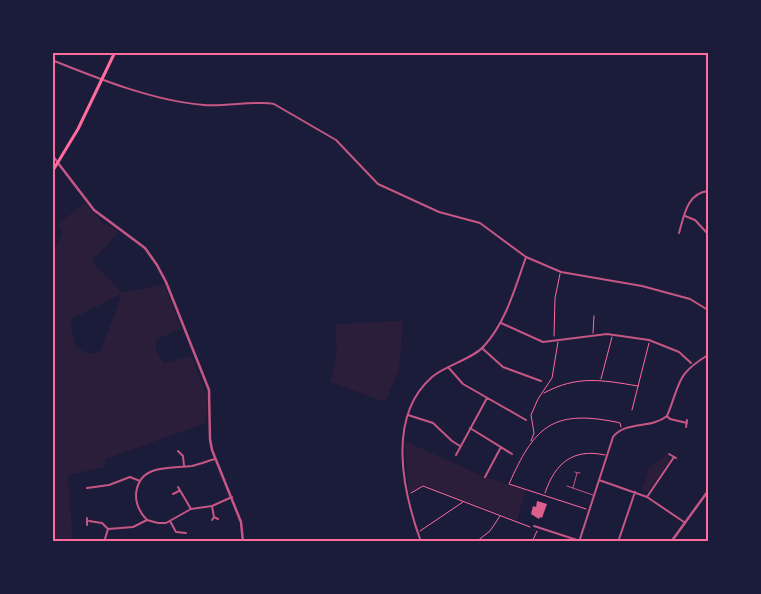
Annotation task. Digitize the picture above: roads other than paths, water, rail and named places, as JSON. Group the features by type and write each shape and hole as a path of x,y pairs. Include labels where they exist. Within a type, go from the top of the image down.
{"highway":[{"path":"52,172 102,80 115,52"}],"street":[{"path":"52,60 102,80 203,105 238,106 264,102 274,104 336,140 378,184 439,212 480,223 526,257 560,272 642,286 690,299 708,310"},
{"path":"52,154 94,210 135,239 158,265 209,390 210,439 215,459 241,522 243,542"},
{"path":"679,233 688,204 692,198 708,191"},
{"path":"684,216 695,220 708,234"},
{"path":"421,542 408,495 403,442 407,415 422,388 433,376 483,348 501,322 526,257"},
{"path":"501,322 543,342 557,342 593,335 612,334 650,340 679,352 692,364"},
{"path":"483,348 503,367 541,381"},
{"path":"534,526 580,541 613,437 621,430 652,424 667,416 679,379 692,364 708,355"},
{"path":"448,367 463,384 524,416 526,420"},
{"path":"532,383 534,378"},
{"path":"456,454 487,398"},
{"path":"708,412 708,444"},
{"path":"407,415 433,423 460,446"},
{"path":"667,416 670,419 687,423"},
{"path":"470,428 512,454"},
{"path":"484,477 501,447"},
{"path":"176,454 178,450 183,456 184,466"},
{"path":"647,497 675,458 669,454"},
{"path":"215,459 154,470 140,481 136,494 137,503 147,520 158,524 170,521 191,509 212,506 232,497"},
{"path":"488,470 492,472"},
{"path":"87,488 109,485 130,477 140,481"},
{"path":"599,480 647,497 684,522"},
{"path":"90,481 91,487"},
{"path":"178,487 191,509"},
{"path":"173,494 179,491"},
{"path":"671,542 708,491"},
{"path":"618,542 635,492"},
{"path":"212,506 214,518"},
{"path":"87,518 89,521 102,523 108,529 133,527 147,520"},
{"path":"214,518 218,519"},
{"path":"87,525 89,521"},
{"path":"170,521 176,532 184,533 182,528"},
{"path":"104,542 108,529"}],"lane":[{"path":"572,489 577,473"},
{"path":"567,486 594,495"}]}
